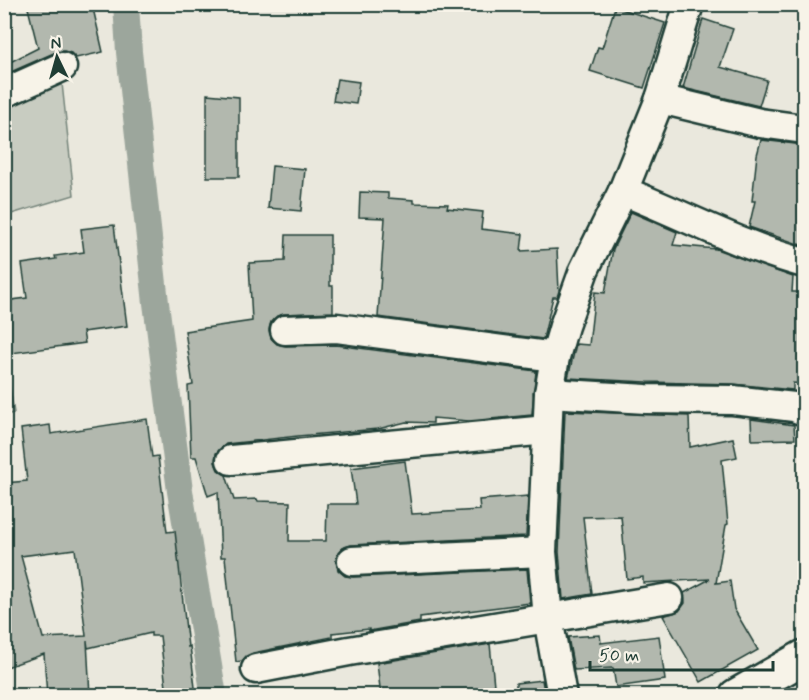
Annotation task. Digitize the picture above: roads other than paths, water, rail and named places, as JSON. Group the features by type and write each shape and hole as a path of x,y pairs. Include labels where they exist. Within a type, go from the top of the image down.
{"main road":[{"path":"736,696 804,657"}],"street":[{"path":"562,696 548,618 542,552 549,393 555,357 584,270 623,191 660,99 689,4"},
{"path":"4,93 62,67"},
{"path":"660,99 760,123 804,129"},
{"path":"623,191 676,212 739,242 804,263"},
{"path":"285,330 337,328 555,357"},
{"path":"549,393 646,399 733,400 794,407 804,411"},
{"path":"231,460 547,430"},
{"path":"352,561 542,552"},
{"path":"256,669 349,651 669,598"}],"waterway":[{"path":"126,4 129,52 156,303 180,491 214,696"}]}
